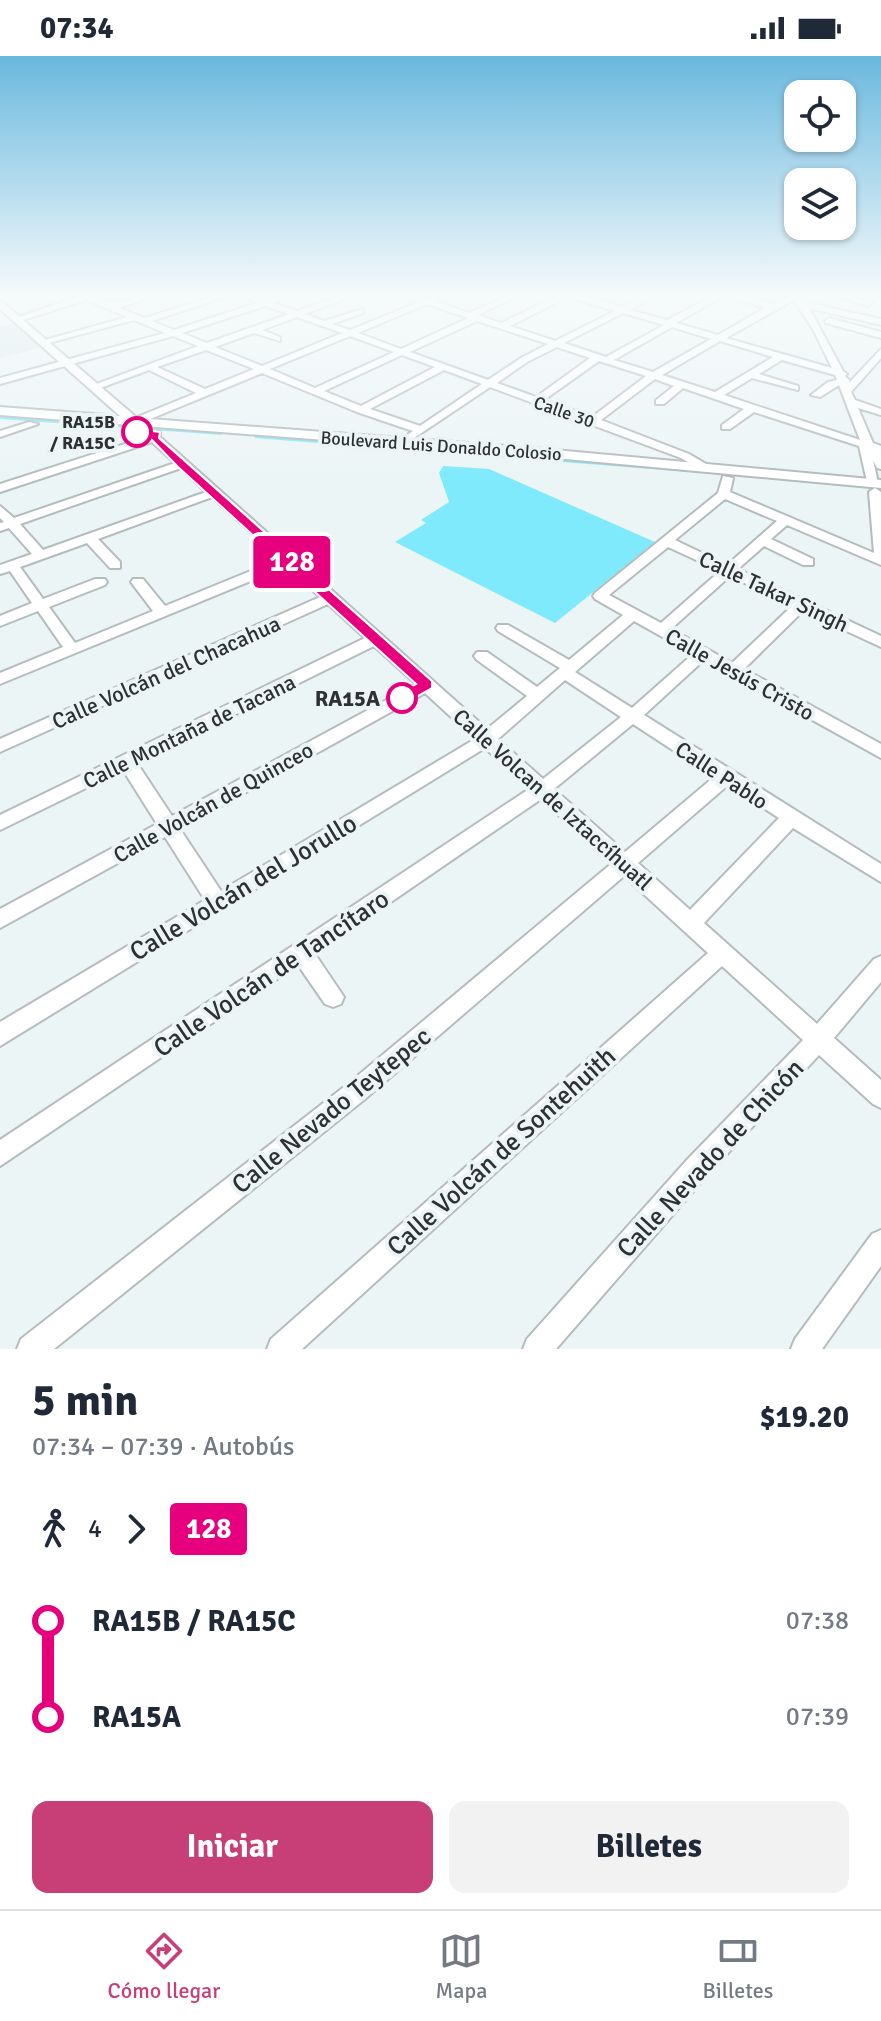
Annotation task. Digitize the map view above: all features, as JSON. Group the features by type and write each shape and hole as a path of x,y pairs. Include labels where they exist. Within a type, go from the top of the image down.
{"main road":[{"path":"63,355 134,422"},
{"name":"Boulevard Luis Donaldo Colosio","path":"0,411 702,466 877,488"},
{"name":"Boulevard Luis Donaldo Colosio","path":"0,422 877,488"}],"street":[{"path":"0,381 94,355"},
{"path":"96,386 183,355"},
{"path":"228,355 361,410 421,430"},
{"path":"134,422 290,355"},
{"path":"316,391 392,355"},
{"name":"Calle 30","path":"404,355 593,421 685,456 702,466"},
{"path":"402,443 533,355"},
{"path":"591,355 872,448"},
{"path":"525,415 609,355"},
{"path":"593,421 653,376 694,355"},
{"path":"775,355 845,382"},
{"path":"832,355 881,466"},
{"path":"816,395 831,384 845,382 878,355"},
{"path":"716,396 780,357"},
{"path":"869,365 881,369"},
{"path":"149,367 203,392"},
{"path":"361,410 441,368"},
{"path":"751,375 794,388"},
{"path":"660,402 681,385"},
{"path":"866,407 881,398"},
{"path":"853,403 881,412"},
{"path":"726,427 752,408"},
{"path":"0,434 33,424"},
{"path":"0,488 155,436"},
{"name":"Calle Volcan de Iztaccíhuatl","path":"155,436 213,493 881,1096"},
{"path":"724,494 881,559 872,448"},
{"path":"6,525 182,464"},
{"path":"666,541 724,494 727,478"},
{"path":"72,649 42,605 6,567 213,493"},
{"path":"0,510 6,525 40,555"},
{"path":"662,630 785,520"},
{"path":"89,537 115,565"},
{"path":"762,540 808,562"},
{"name":"Calle Takar Singh","path":"666,541 881,642"},
{"name":"Calle Jesús Cristo","path":"666,541 600,596 881,752"},
{"path":"0,679 290,560"},
{"path":"0,621 100,582"},
{"path":"138,582 162,612"},
{"name":"Calle Volcán del Chacahua","path":"0,746 331,597"},
{"path":"734,670 802,604"},
{"name":"Calle Volcán del Jorullo","path":"0,1035 487,739 633,614"},
{"name":"Calle Pablo","path":"503,628 790,819 881,874"},
{"name":"Calle Montaña de Tacana","path":"0,823 377,638"},
{"name":"Calle Volcán de Tancítaro","path":"0,1154 541,790 633,716 703,653"},
{"path":"482,656 539,696"},
{"name":"Calle Volcán de Quinceo","path":"0,919 427,685"},
{"path":"127,762 217,902"},
{"name":"Calle Nevado Teytepec","path":"31,1349 357,1091 726,777"},
{"path":"691,923 790,819"},
{"path":"301,952 333,997"},
{"name":"Calle Volcán de Sontehuith","path":"281,1349 722,953"},
{"name":"Calle Nevado de Chicón","path":"537,1349 695,1170 818,1040 881,966"},
{"path":"805,1349 881,1243"}],"shaded area":[{"path":"0,415 221,433 222,435 0,419"},
{"path":"256,435 802,478 881,487 254,438"},
{"path":"443,466 489,469 655,542 555,623 395,542 426,523 421,520 449,502 439,473"}],"bus line":[{"name":"128","path":"137,432 156,434 154,438 182,464 427,685 402,698"}],"place":[{"name":"RA15B / RA15C","path":"137,432"},
{"name":"RA15A","path":"402,698"}]}
